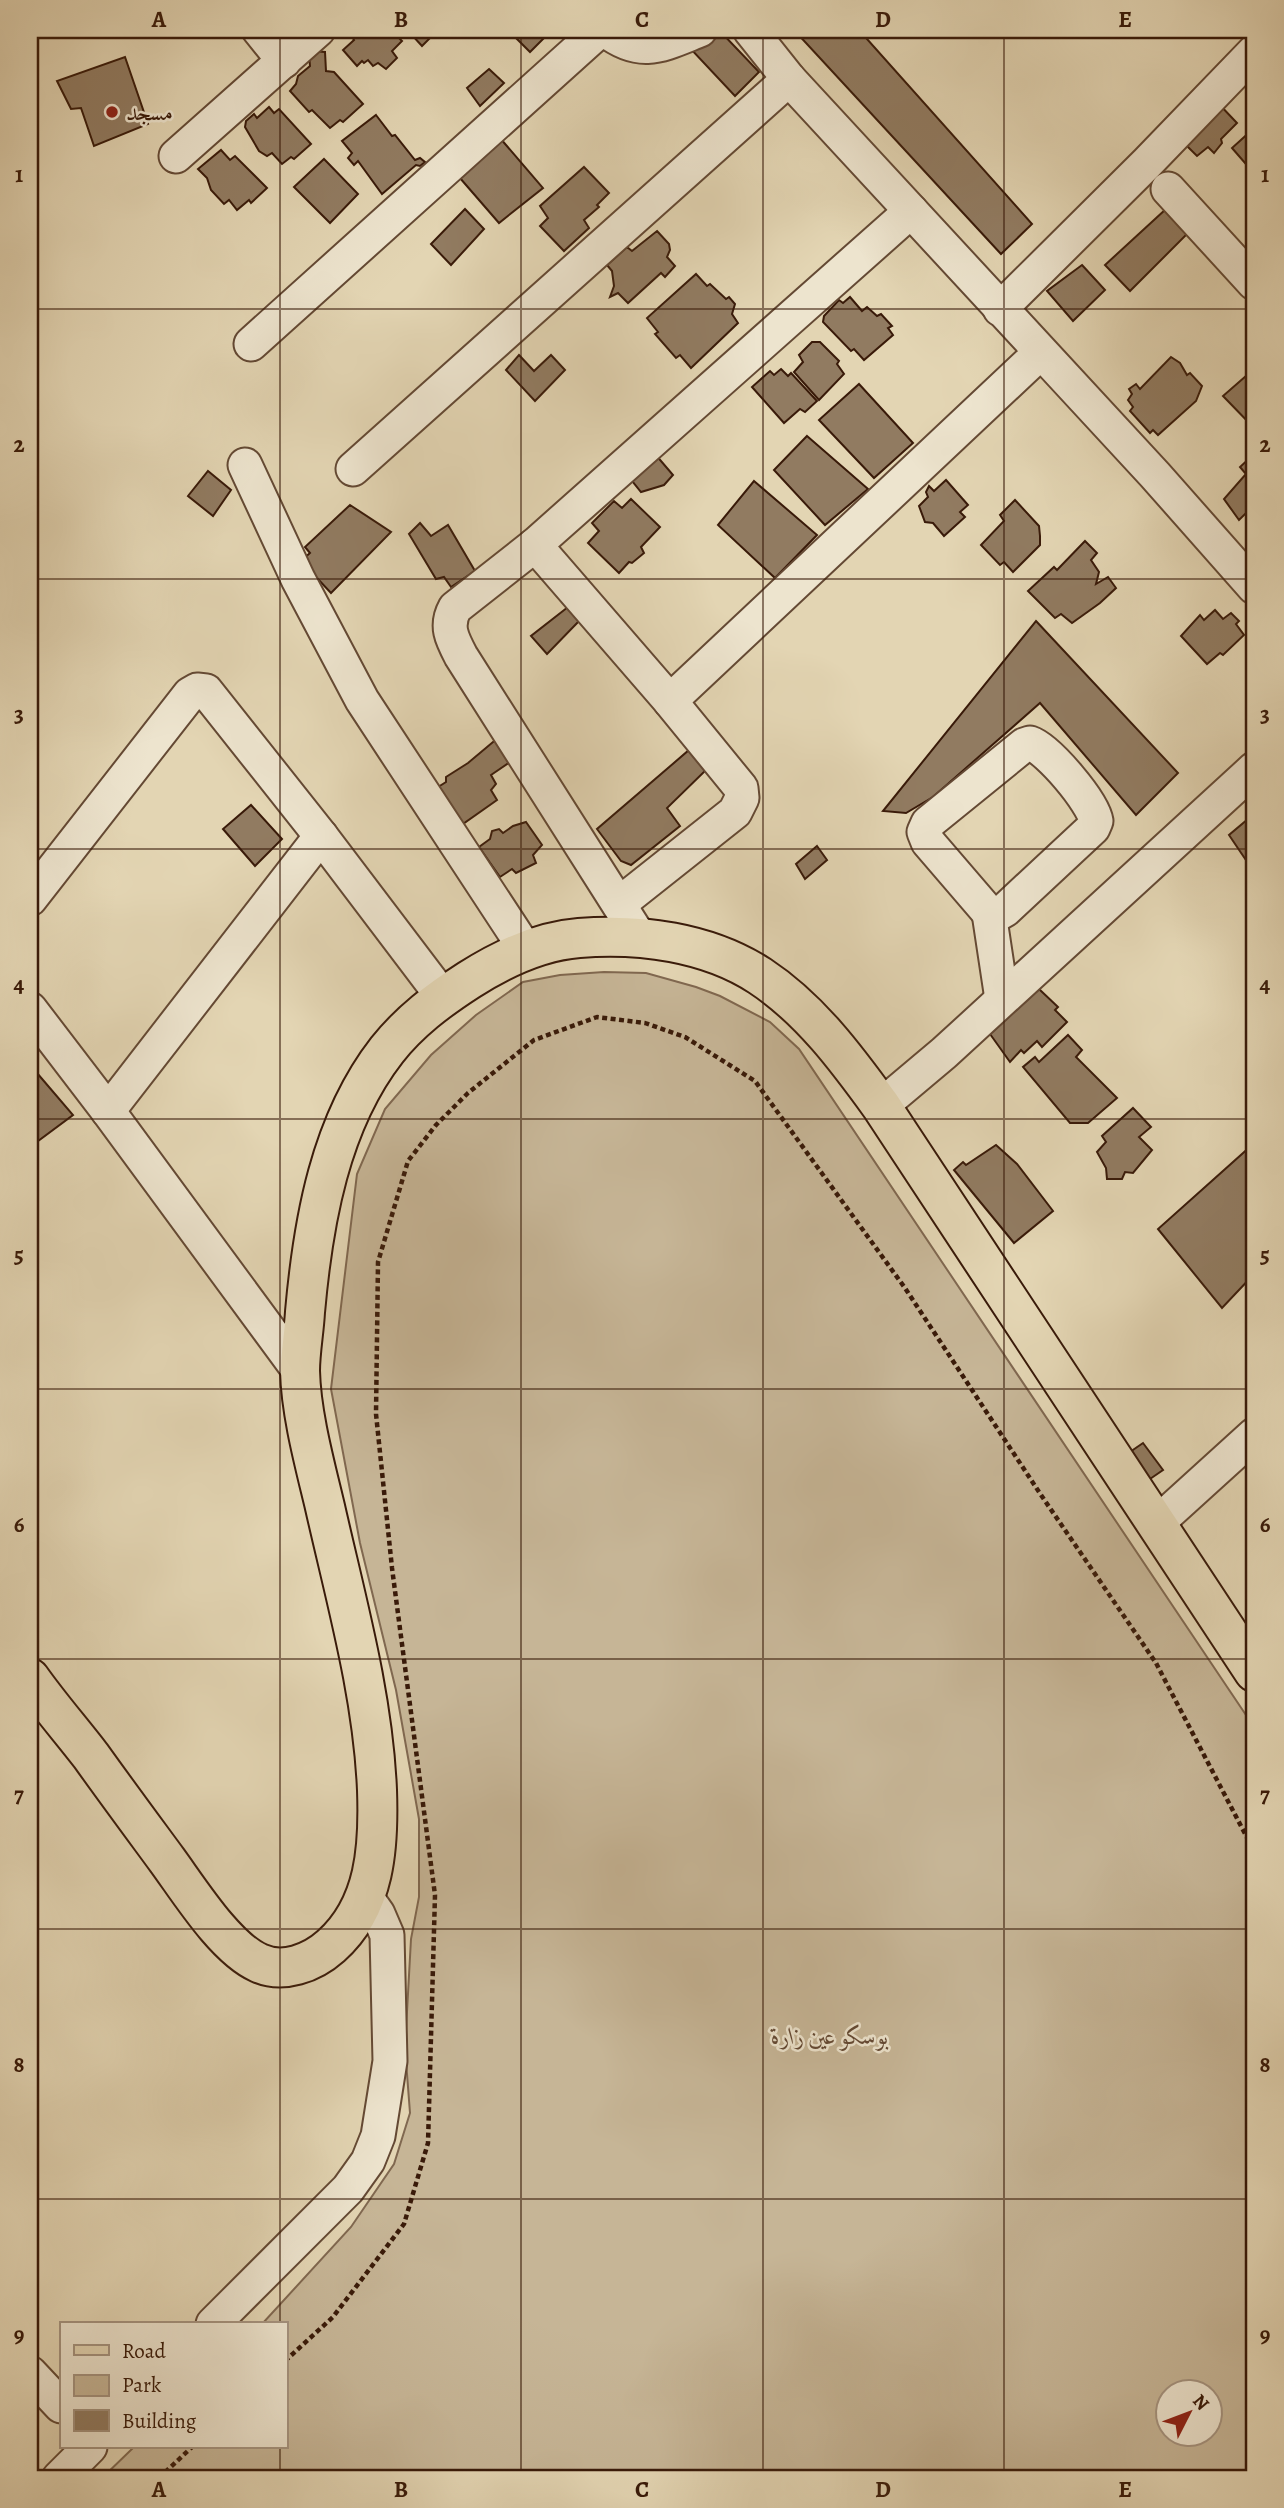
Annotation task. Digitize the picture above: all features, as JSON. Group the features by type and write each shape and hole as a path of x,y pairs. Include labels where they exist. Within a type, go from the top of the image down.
{"main road":[{"path":"31,1685 83,1746 198,1902 228,1939 247,1957 274,1968 290,1967 308,1961 339,1938 360,1911 371,1882 377,1830 373,1734 310,1441 300,1372 315,1233 323,1192 339,1140 362,1089 385,1053 416,1017 494,963 564,939 600,936 662,940 710,953 760,976 800,1010 840,1050 881,1106 1254,1672"}],"street":[{"path":"259,30 284,61"},
{"path":"177,156 318,30"},
{"path":"251,344 603,30 618,40 637,47 654,46 700,30"},
{"path":"750,30 789,79 1155,475 1254,587"},
{"path":"1000,309 1254,52"},
{"path":"353,469 789,79"},
{"path":"1168,189 1254,283"},
{"path":"640,938 461,656 451,637 448,620 455,608 535,545 911,211"},
{"path":"670,701 1040,353"},
{"path":"245,465 298,579 362,700 526,950"},
{"path":"535,545 670,701 741,788 743,798 735,812 619,904"},
{"path":"30,899 190,694 198,690 206,691 321,836 443,997"},
{"path":"989,913 998,914 1005,910 1093,828 1096,821 1092,806 1042,751 1030,743 928,823 924,832 928,842 989,913 1002,999"},
{"path":"881,1106 944,1054 1254,769"},
{"path":"108,1111 321,836"},
{"path":"30,1009 300,1372"},
{"path":"1156,1524 1254,1435"},
{"path":"215,2322 348,2189 368,2161 378,2136 390,2061 387,1935 378,1914 366,1897"},
{"path":"30,2373 60,2405"},
{"path":"59,2478 89,2448"}],"path":[{"path":"287,2359 333,2317 404,2224 428,2143 435,1895 376,1414 377,1262 408,1161 436,1125 468,1093 534,1040 597,1017 645,1023 685,1037 755,1081 905,1287 1156,1663 1254,1851"},
{"path":"159,2478 191,2448"}],"green space":[{"name":"بوسكو عين زارة","path":"646,973 720,996 770,1022 799,1049 1254,1727 1254,2478 102,2478 133,2448 287,2448 287,2322 264,2322 351,2227 394,2164 410,2113 405,2048 411,1939 419,1897 419,1819 396,1690 360,1543 331,1389 357,1174 385,1109 431,1055 476,1015 523,982 560,975"}],"building":[{"path":"360,30 391,30 402,41 392,51 397,58 386,69 378,63 373,66 368,60 357,66 343,50"},
{"path":"415,30 432,30 430,38 422,46 411,34"},
{"path":"508,30 552,30 530,52"},
{"path":"712,30 719,30 759,72 735,96 688,46"},
{"path":"794,30 859,30 1032,224 1001,254"},
{"path":"312,51 325,52 326,71 334,72 363,104 343,122 340,120 330,128 312,110 309,112 290,91 298,76 310,66 309,54"},
{"path":"125,57 148,124 94,146 81,108 71,109 57,81"},
{"path":"489,69 504,83 480,106 467,88"},
{"path":"1217,102 1237,123 1221,139 1222,143 1214,153 1208,147 1197,156 1187,146 1187,139"},
{"path":"269,107 274,113 279,109 311,144 294,159 291,157 282,164 272,153 267,156 259,151 245,127 246,121 254,114 257,118"},
{"path":"376,115 415,160 420,158 425,162 420,166 416,165 382,194 358,161 354,165 348,158 352,153 342,141"},
{"path":"1252,130 1254,154 1245,163 1232,148"},
{"path":"494,131 543,188 499,223 453,170"},
{"path":"221,150 230,160 235,156 267,188 251,203 249,200 237,210 229,200 224,204 198,169"},
{"path":"324,159 358,194 330,223 294,187"},
{"path":"584,167 609,193 597,205 599,207 584,220 589,228 564,251 540,226 548,218 540,206"},
{"path":"465,209 484,229 451,265 431,244"},
{"path":"1166,209 1187,234 1130,291 1105,265"},
{"path":"657,231 669,244 667,257 675,266 665,277 661,273 628,303 618,293 610,297 614,286 612,271 607,265 627,247 632,251"},
{"path":"1082,265 1105,290 1073,321 1047,291"},
{"path":"696,274 707,286 710,284 735,304 732,314 738,323 691,368 680,355 676,358 655,334 658,332 647,318"},
{"path":"850,297 862,311 867,307 877,316 881,314 892,326 888,328 893,335 864,360 854,349 851,351 823,322 824,316 839,300 843,303"},
{"path":"812,342 820,342 839,361 837,364 844,374 819,400 794,372 803,362 799,355"},
{"path":"519,355 534,371 551,355 565,370 535,401 506,370"},
{"path":"1171,357 1180,363 1187,375 1190,373 1202,386 1196,401 1158,435 1153,430 1150,433 1130,411 1133,407 1128,400 1132,394 1129,389 1136,384 1140,389"},
{"path":"781,369 788,376 791,373 817,401 805,412 800,409 784,423 752,387 770,371 774,375"},
{"path":"1254,369 1254,428 1223,396"},
{"path":"859,384 913,443 874,478 819,420"},
{"path":"807,436 868,489 825,525 774,470"},
{"path":"655,454 673,475 664,485 641,492 629,477"},
{"path":"1254,454 1254,515 1250,518 1245,514 1239,520 1224,499 1246,474 1240,467"},
{"path":"208,471 231,490 213,516 188,496"},
{"path":"946,480 968,505 960,512 965,517 944,536 933,523 925,522 919,506 928,497 926,492 929,486 934,491"},
{"path":"754,481 817,535 775,578 718,525"},
{"path":"631,499 660,527 641,547 644,553 632,563 629,562 619,573 588,543 599,531 592,523 614,501 622,508"},
{"path":"1015,500 1039,526 1040,545 1013,572 1004,562 1000,565 981,545 1004,521 1000,515"},
{"path":"350,505 391,532 331,593 301,561 310,553 305,547"},
{"path":"420,523 431,536 448,525 475,571 451,587 444,577 436,579 409,534"},
{"path":"1085,541 1097,553 1091,560 1099,572 1096,584 1108,577 1116,588 1072,623 1061,614 1055,618 1028,591 1054,567 1057,570"},
{"path":"568,607 581,619 547,654 531,636"},
{"path":"1215,610 1223,619 1231,613 1239,621 1236,624 1244,635 1223,655 1220,653 1207,664 1181,636 1200,615 1204,620"},
{"path":"1036,621 1178,773 1136,815 1040,703 933,797 906,813 883,811"},
{"path":"499,737 513,760 491,775 496,784 491,790 497,800 460,826 435,789 446,782 446,777"},
{"path":"689,750 707,769 667,808 680,826 631,865 621,861 597,829"},
{"path":"251,805 282,839 255,866 223,829"},
{"path":"1254,814 1254,872 1229,835"},
{"path":"526,822 542,845 533,855 536,863 516,873 512,869 500,877 479,847 490,839 492,831 499,829 503,833"},
{"path":"817,846 827,860 805,879 796,864"},
{"path":"1039,989 1058,1007 1055,1010 1067,1022 1042,1047 1037,1041 1024,1053 1021,1050 1010,1062 990,1034"},
{"path":"1068,1035 1082,1050 1076,1057 1117,1098 1088,1123 1070,1123 1023,1067 1035,1057 1039,1062"},
{"path":"37,1073 73,1115 30,1147 30,1079"},
{"path":"1133,1108 1151,1127 1139,1137 1152,1150 1133,1173 1125,1172 1122,1179 1107,1179 1106,1168 1097,1152 1106,1142 1102,1136"},
{"path":"996,1145 1017,1164 1053,1211 1014,1243 954,1170 963,1162 966,1165"},
{"path":"1251,1146 1254,1147 1254,1274 1222,1308 1158,1229"},
{"path":"1143,1443 1163,1470 1150,1479 1130,1452"}],"place":[{"name":"مسجد","path":"112,112"}]}
